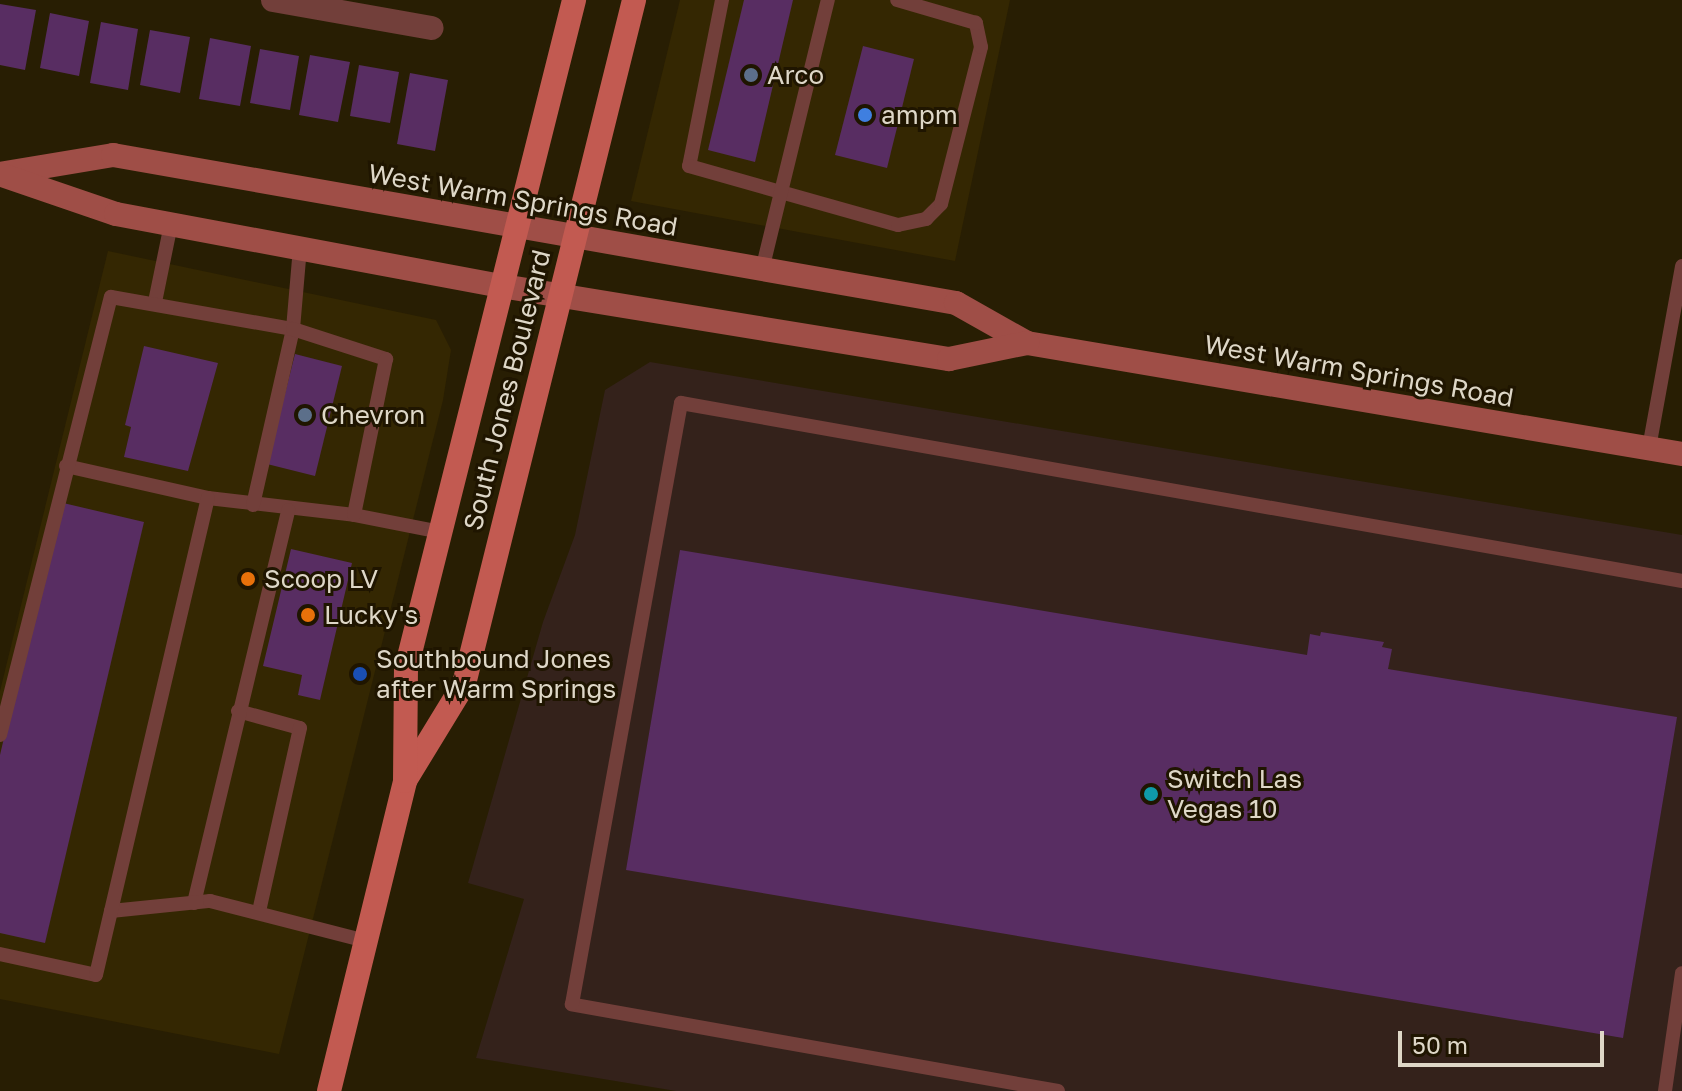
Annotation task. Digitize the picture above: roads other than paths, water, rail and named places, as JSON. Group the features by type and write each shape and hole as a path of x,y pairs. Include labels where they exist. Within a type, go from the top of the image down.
{"main road":[{"name":"South Jones Boulevard","path":"329,1091 405,781 406,669 574,0"},
{"name":"South Jones Boulevard","path":"405,781 464,684 558,295 634,0"},
{"name":"West Warm Springs Road","path":"0,175 113,155 956,303 1027,343 1682,454"},
{"name":"West Warm Springs Road","path":"0,175 116,214 502,286 949,359 1027,343"}],"street":[{"path":"273,0 356,7 432,28"}],"lane":[{"path":"722,0 689,166 898,225 926,219 941,204 981,47 976,23 897,0"},
{"path":"762,270 828,0"},
{"path":"155,302 171,224"},
{"path":"253,505 293,329 300,248"},
{"path":"1649,448 1682,266"},
{"path":"0,735 111,297 155,302 293,329 386,359 354,515"},
{"path":"1058,1091 572,1004 681,403 1682,581"},
{"path":"66,466 208,498 288,510 354,515 441,532"},
{"path":"0,954 96,975 208,498"},
{"path":"194,903 288,510"},
{"path":"238,711 300,728 259,911"},
{"path":"111,911 194,903 259,911 366,941"},
{"path":"1665,1091 1682,973"}],"place":[{"name":"Arco","path":"751,75"},
{"name":"ampm","path":"865,115"},
{"name":"Chevron","path":"305,415"},
{"name":"Scoop LV","path":"248,579"},
{"name":"Lucky's","path":"308,615"},
{"name":"Southbound Jones after Warm Springs","path":"360,674"},
{"name":"Switch Las Vegas 10","path":"1151,794"}]}
